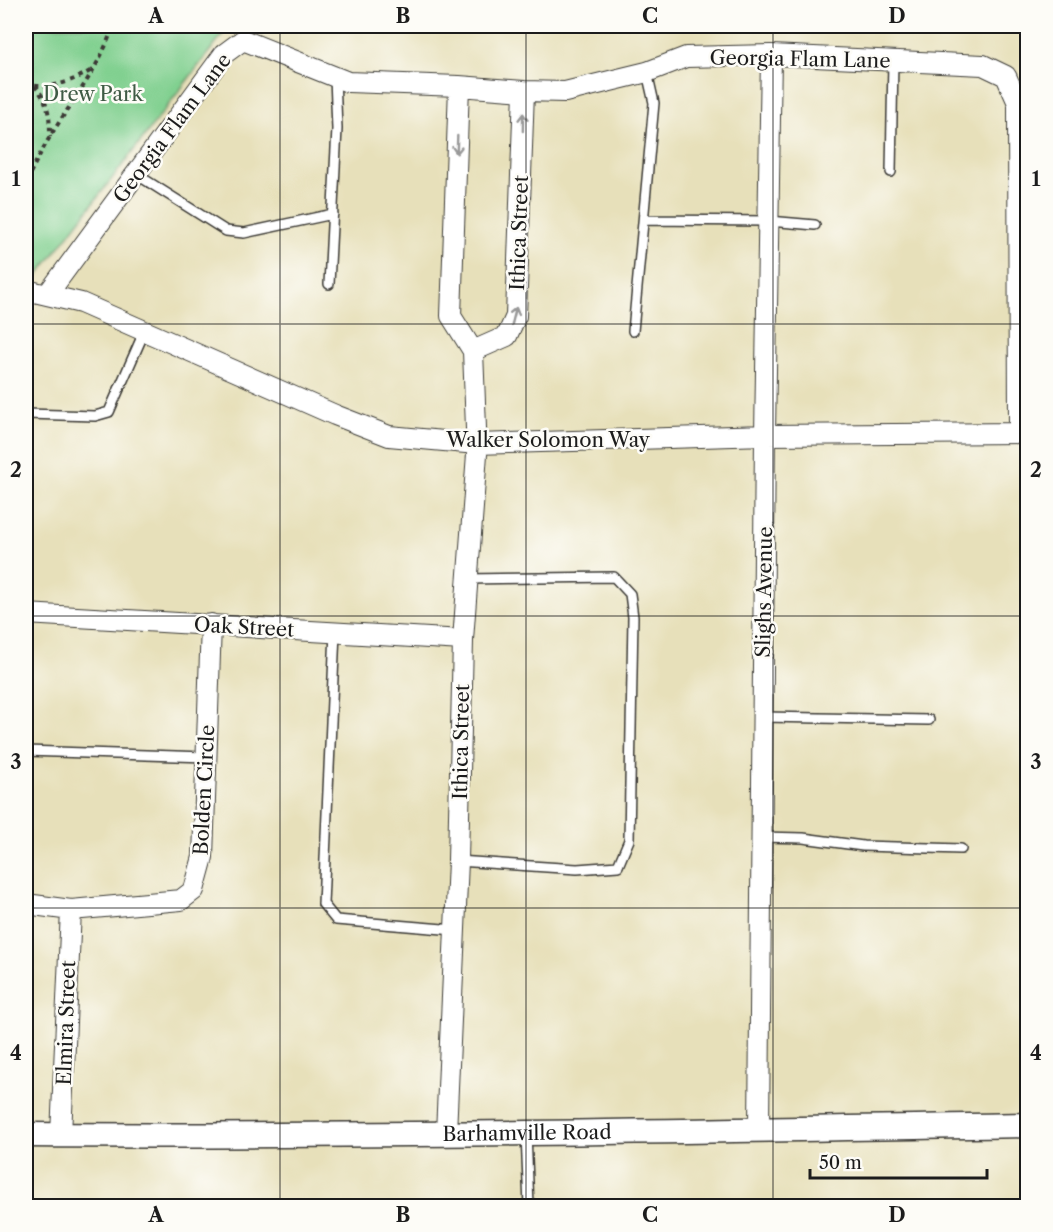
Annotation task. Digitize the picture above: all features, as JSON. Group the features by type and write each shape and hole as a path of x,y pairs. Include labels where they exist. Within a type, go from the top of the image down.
{"street":[{"name":"Georgia Flam Lane","path":"47,295 224,54 243,40 348,82 524,91 565,92 647,72 686,57 771,55 983,65 1006,76 1018,103 1023,433"},
{"name":"Slighs Avenue","path":"759,1130 771,55"},
{"name":"Ithica Street","path":"446,1133 459,861 463,640 477,444 473,351 451,316 459,86"},
{"name":"Ithica Street","path":"473,351 507,336 516,316 524,91"},
{"name":"Walker Solomon Way","path":"26,290 81,303 335,415 389,436 477,444 765,435 1023,433"},
{"name":"Oak Street","path":"26,614 463,640"},
{"name":"Bolden Circle","path":"26,904 71,910 181,900 194,890 204,857 210,624"},
{"name":"Elmira Street","path":"61,1135 71,910"},
{"name":"Barhamville Road","path":"26,1135 759,1130 1028,1125"}],"lane":[{"path":"891,172 893,61"},
{"path":"633,331 654,104 647,72"},
{"path":"329,284 337,129 334,77"},
{"path":"136,174 226,231 243,233 333,214"},
{"path":"644,219 769,221 815,225"},
{"path":"26,414 95,416 109,412 145,330"},
{"path":"459,861 578,869 618,866 629,840 633,617 630,594 614,577 468,579"},
{"path":"335,632 323,904 336,920 455,930"},
{"path":"762,717 928,720"},
{"path":"26,751 207,758"},
{"path":"761,837 803,838 863,846 961,849"},
{"path":"526,1132 529,1206"}],"path":[{"path":"26,181 50,137 95,68 113,26"},
{"path":"26,84 46,86 59,84 95,68"},
{"path":"33,86 48,107 50,137"}],"green space":[{"name":"Drew Park","path":"26,26 229,26 35,279 26,276"}]}
